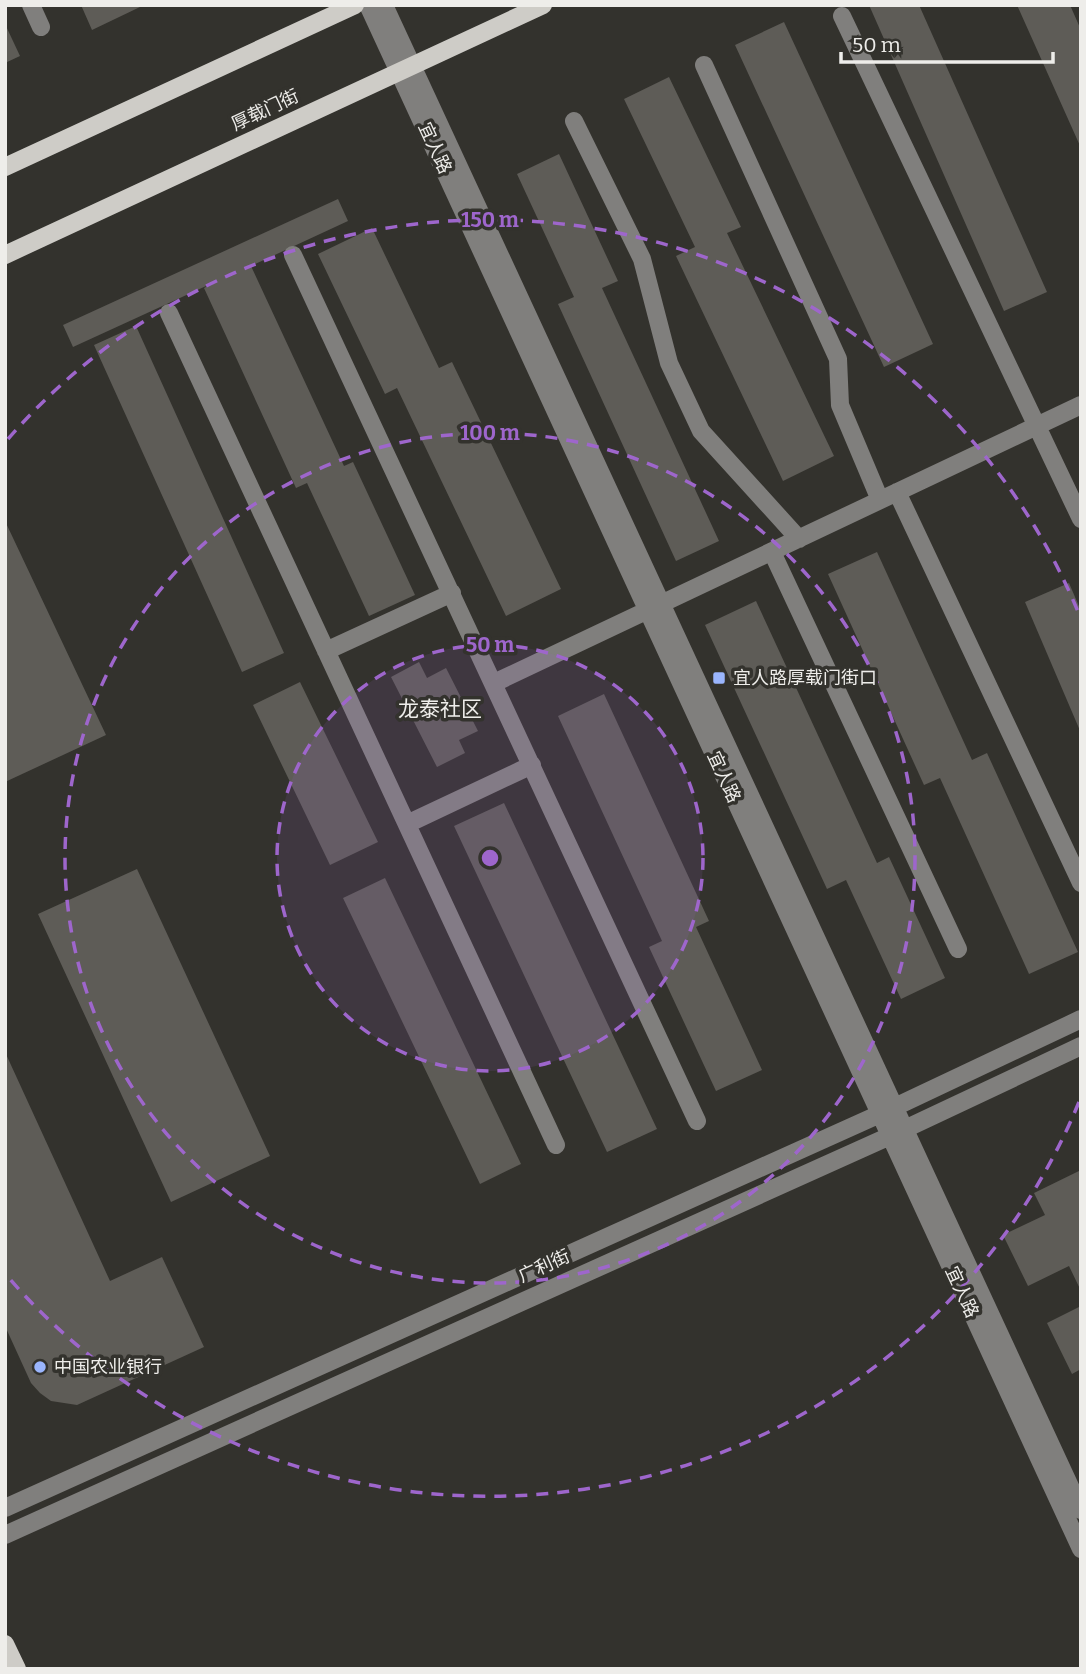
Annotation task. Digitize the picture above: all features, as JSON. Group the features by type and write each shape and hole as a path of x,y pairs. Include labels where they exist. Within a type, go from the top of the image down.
{"main road":[{"path":"5,167 355,5"},
{"name":"厚载门街","path":"5,255 543,5"},
{"path":"5,1644 17,1669"}],"street":[{"path":"32,5 41,27"},
{"name":"宜人路","path":"369,5 405,68 887,1111 1081,1549"},
{"name":"宜人路","path":"384,5 405,68"},
{"path":"842,16 1081,519"},
{"path":"704,65 838,359 840,405 880,500"},
{"path":"574,121 642,259 669,363 701,431 799,539"},
{"path":"293,255 697,1121"},
{"path":"169,313 556,1144"},
{"path":"494,683 1081,405"},
{"path":"897,492 1081,883"},
{"path":"772,552 958,949"},
{"path":"326,651 452,593"},
{"path":"407,824 532,765"},
{"name":"广利街","path":"5,1508 887,1111 1081,1019"},
{"name":"广利街","path":"5,1535 897,1133 1081,1046"},
{"name":"宜人路","path":"897,1133 1081,1510"}],"building":[{"path":"81,5 139,5 140,7 92,30"},
{"path":"869,5 919,5 1047,292 1004,311"},
{"path":"1017,5 1070,5 1081,30 1081,148"},
{"path":"784,22 933,344 884,367 735,45"},
{"path":"5,24 20,56 5,63"},
{"path":"669,77 741,227 727,233 834,456 783,481 676,256 695,247 624,99"},
{"path":"559,154 618,281 602,288 719,541 676,561 558,304 574,297 517,174"},
{"path":"338,199 348,221 251,266 344,466 353,462 415,595 369,616 307,483 296,488 204,288 217,281 73,347 63,325"},
{"path":"372,228 439,368 452,362 561,589 506,616 397,388 385,394 318,254"},
{"path":"136,326 284,653 242,672 94,345"},
{"path":"5,521 106,735 5,782"},
{"path":"877,552 972,760 987,753 1078,952 1029,974 940,778 924,785 828,574"},
{"path":"1069,583 1081,611 1081,733 1025,602"},
{"path":"756,601 877,863 889,857 945,978 901,999 846,880 827,889 705,625"},
{"path":"419,662 427,678 446,668 478,731 459,740 465,753 437,767 391,677"},
{"path":"300,682 378,842 330,865 253,705"},
{"path":"604,694 709,921 696,927 762,1070 716,1091 649,947 662,941 558,716"},
{"path":"504,803 657,1129 607,1152 454,826"},
{"path":"137,869 270,1156 171,1202 38,914"},
{"path":"385,878 521,1164 480,1184 343,898"},
{"path":"5,1052 110,1281 162,1257 204,1347 77,1405 51,1401 40,1393 31,1383 5,1326"},
{"path":"1081,1170 1081,1291 1069,1266 1028,1286 1003,1235 1045,1215 1034,1193"},
{"path":"1081,1306 1081,1369 1072,1374 1047,1323"}],"place":[{"name":"宜人路厚载门街口","path":"719,678"},
{"name":"中国农业银行","path":"40,1367"}],"district":[{"name":"龙泰社区","path":"440,709"}]}
